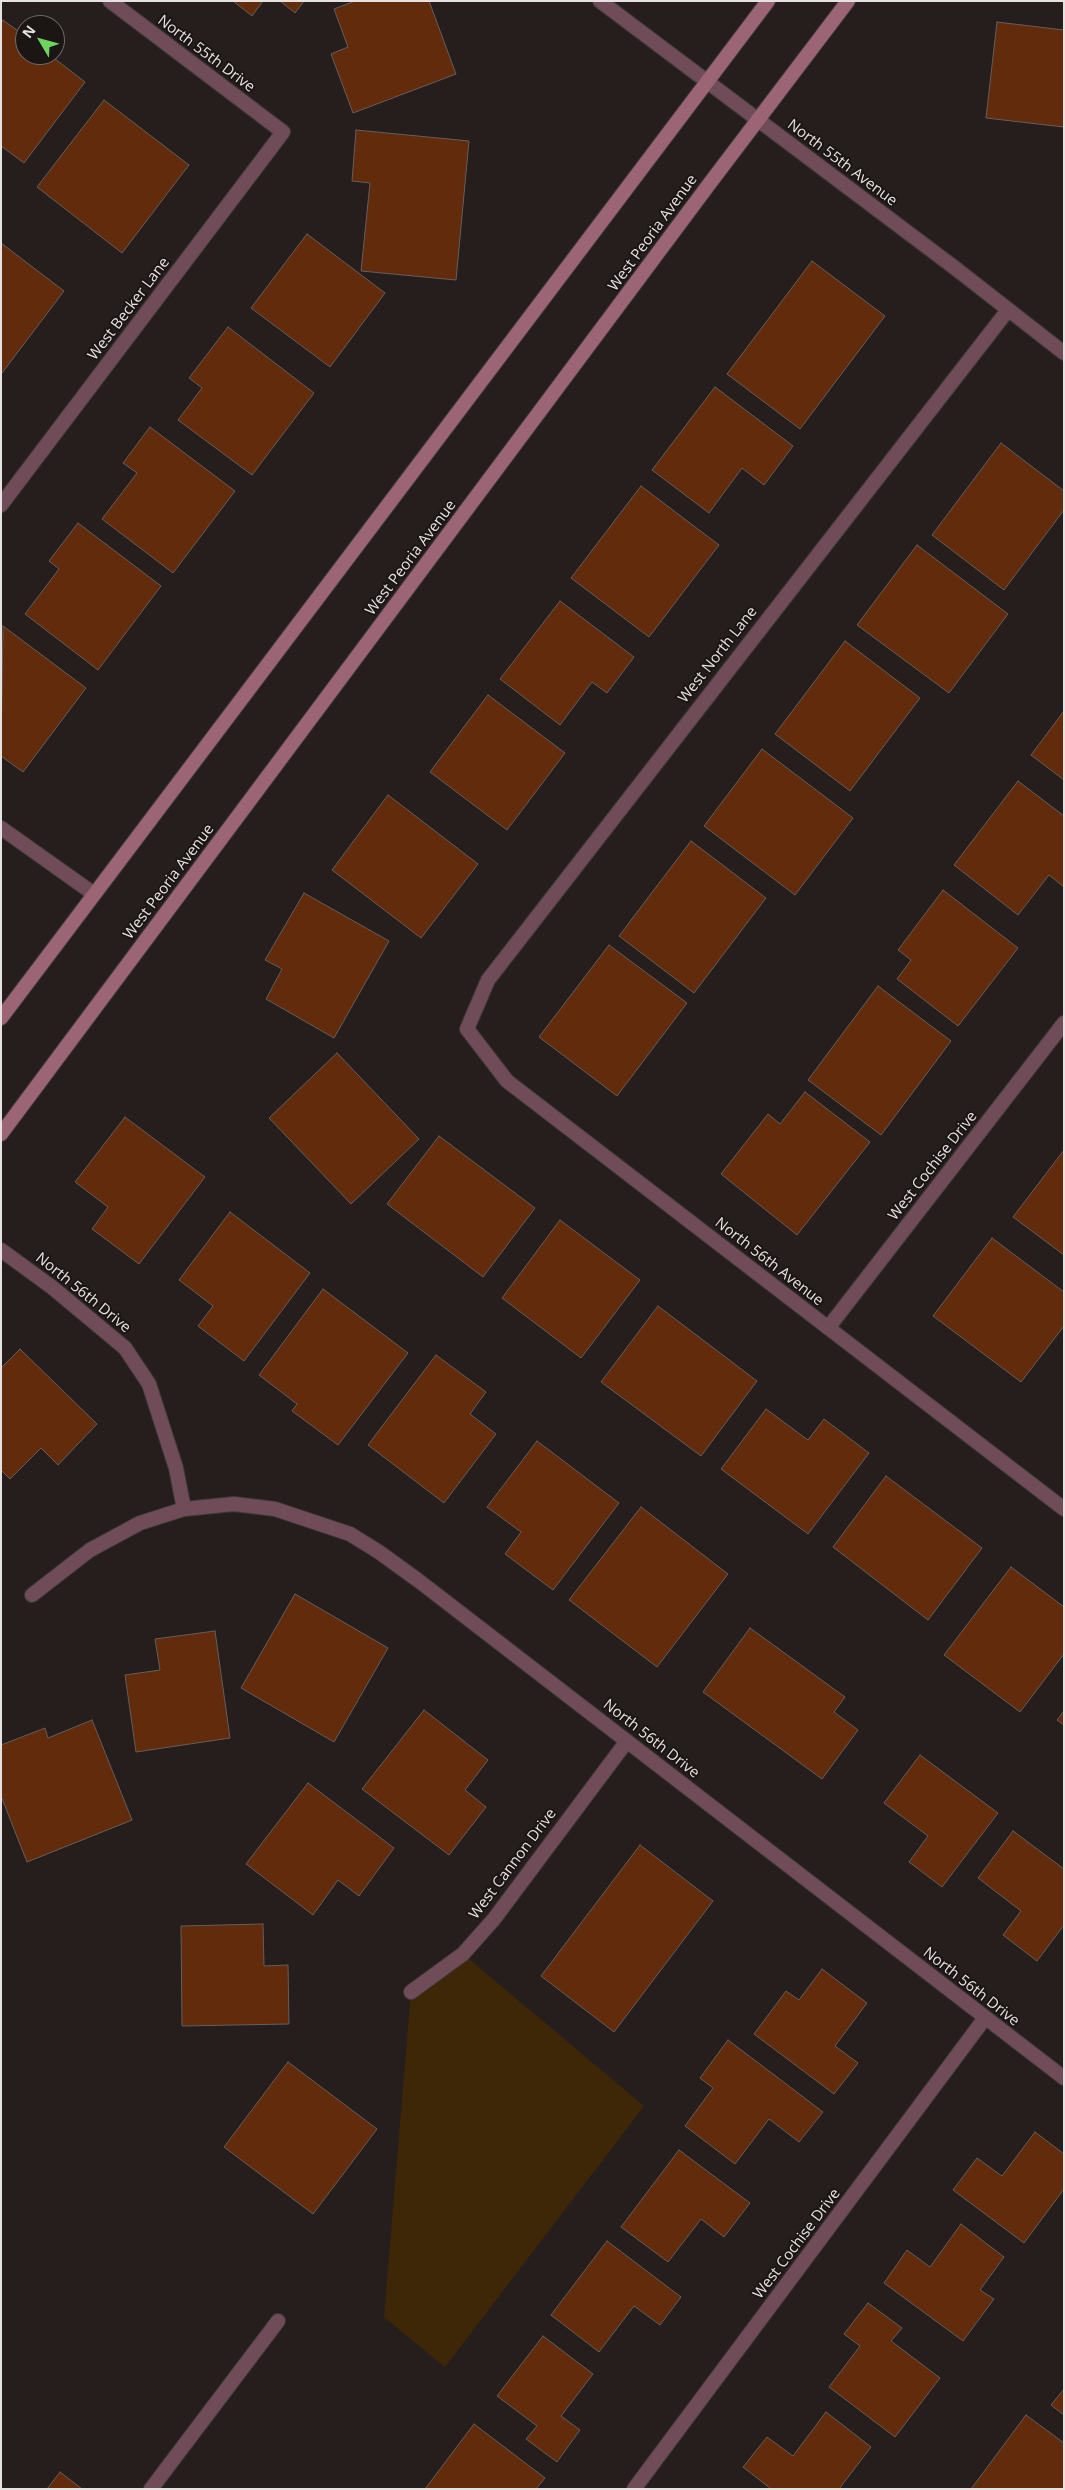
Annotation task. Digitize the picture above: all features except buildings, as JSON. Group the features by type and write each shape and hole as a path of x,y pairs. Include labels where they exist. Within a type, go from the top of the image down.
{"main road":[{"path":"1,1018 768,1"},
{"name":"West Peoria Avenue","path":"1,1134 848,1"}],"street":[{"name":"North 55th Drive","path":"110,1 283,132"},
{"name":"North 55th Avenue","path":"600,1 1064,352"},
{"name":"West Becker Lane","path":"1,505 283,132"},
{"name":"West North Lane","path":"467,1028 488,980 1008,310"},
{"path":"1,828 94,894"},
{"name":"West Cochise Drive","path":"828,1328 1064,1023"},
{"name":"North 56th Avenue","path":"467,1028 507,1081 1064,1509"},
{"name":"North 56th Drive","path":"1,1250 52,1288 125,1348 149,1384 176,1468 184,1509"},
{"name":"North 56th Drive","path":"32,1595 90,1550 140,1523 184,1509 234,1504 275,1509 350,1534 419,1581 1064,2078"},
{"name":"West Cannon Drive","path":"411,1992 463,1954 494,1919 627,1741"},
{"name":"West Cochise Drive","path":"634,2489 985,2018"},
{"path":"151,2489 278,2320"}],"shaded area":[{"path":"463,1954 644,2106 445,2367 384,2317 411,1992"}]}
